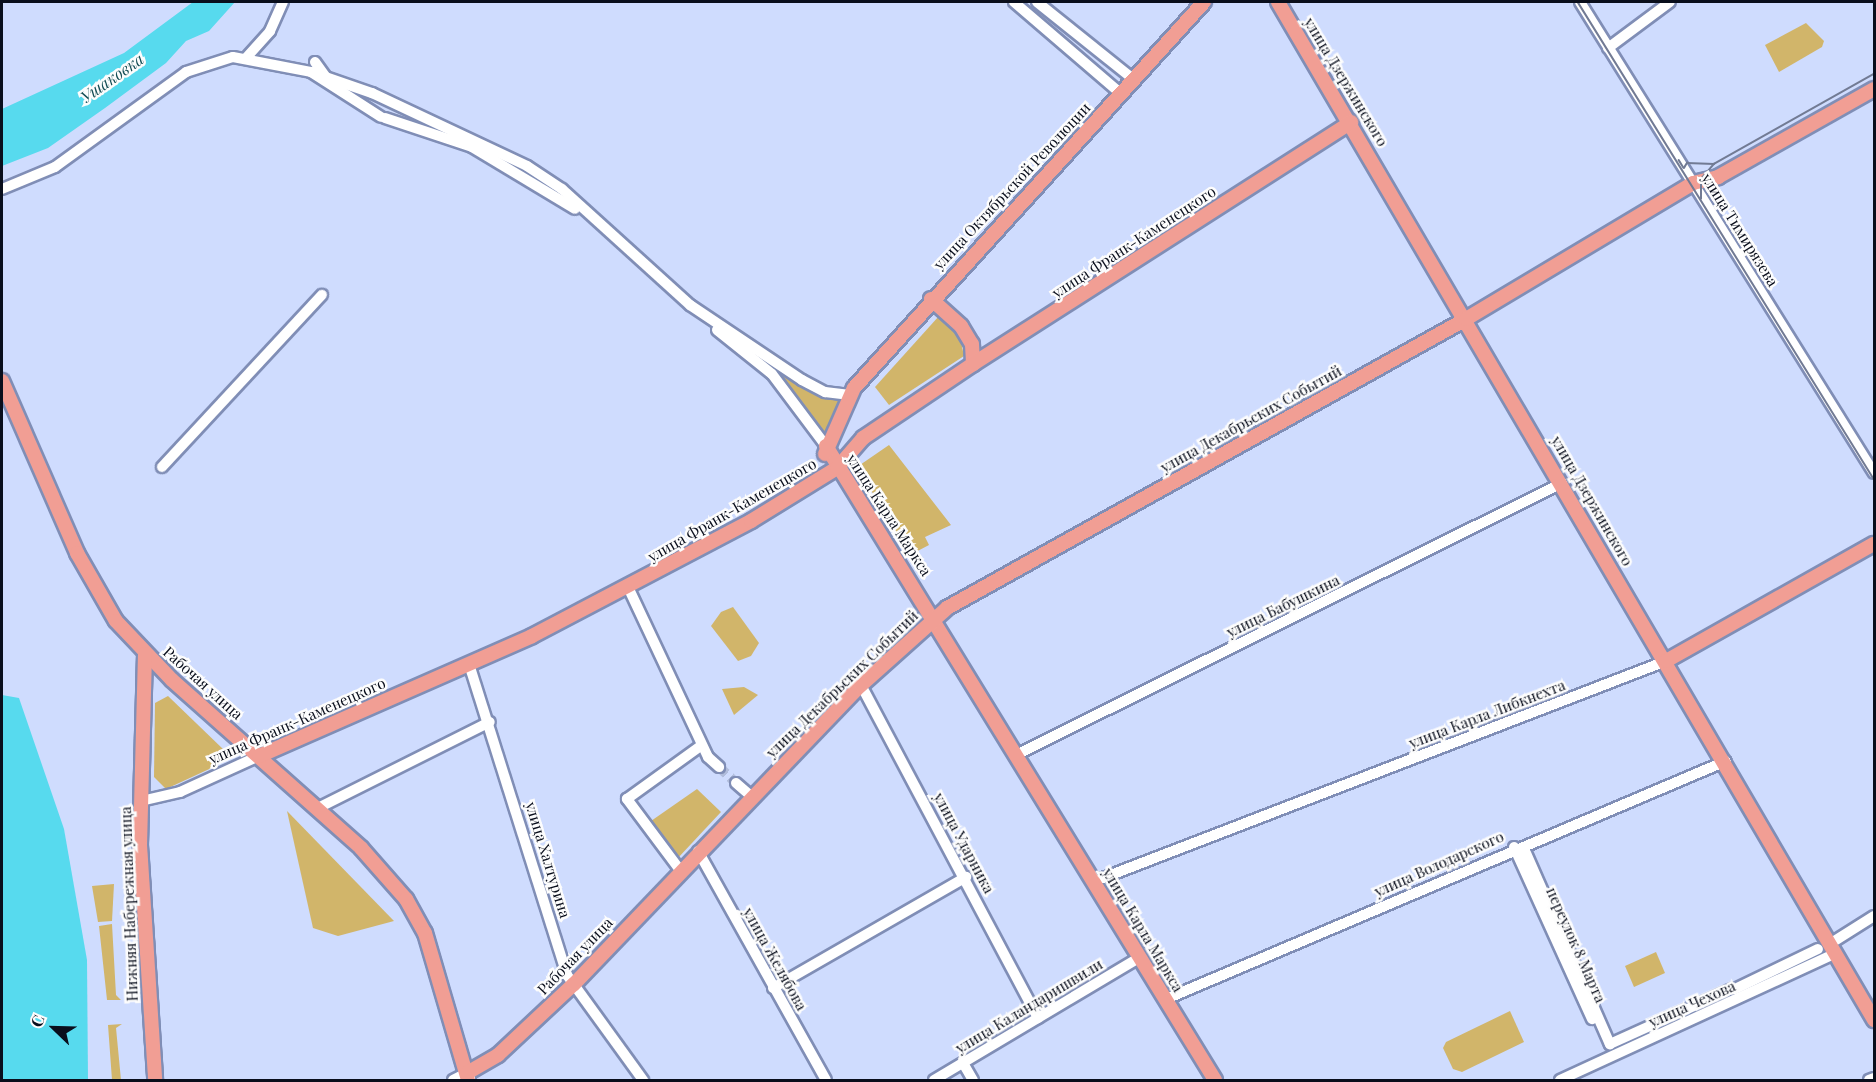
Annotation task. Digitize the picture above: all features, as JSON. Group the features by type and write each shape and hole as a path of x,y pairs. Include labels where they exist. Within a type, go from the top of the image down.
{"main road":[{"name":"улица Октябрьской Революции","path":"816,482 826,446 848,395 931,299 1204,2"},
{"name":"улица Дзержинского","path":"1278,2 1352,122 1666,661 1836,947 1875,1020"},
{"name":"улица Декабрьских Событий","path":"698,851 861,685 934,618 967,594 1466,319 1693,183 1718,177 1875,89"},
{"name":"улица Франк-Каменецкого","path":"259,756 470,664 628,587 816,482 837,468 854,446 973,364 1352,122"},
{"path":"931,299 961,326 972,344 973,364"},
{"name":"Рабочая улица","path":"2,381 77,553 112,616 145,654 318,808 395,883 419,920 469,1078 498,1055 573,984 698,851"},
{"path":"833,429 840,445 854,446"},
{"name":"улица Карла Маркса","path":"826,446 837,468 934,618 1215,1080"},
{"name":"улица Карла Либкнехта","path":"1666,661 1875,544"},
{"name":"Нижняя Набережная улица","path":"145,654 141,801 144,946 155,1080"}],"street":[{"path":"246,58 270,31 283,2"},
{"path":"1014,2 1120,93"},
{"path":"1037,2 1133,79"},
{"name":"улица Тимирязева","path":"1580,2 1875,473"},
{"path":"1608,48 1670,2"},
{"path":"2,189 35,180 186,72 210,62 246,58 313,67 326,77 389,101 527,166 562,189 690,305 802,380 825,392 848,395"},
{"name":"улица Карла Маркса","path":"313,67 383,117 472,147 578,211 678,302 772,374 826,446"},
{"path":"383,117 395,110 389,101"},
{"path":"162,467 322,295"},
{"name":"улица Бабушкина","path":"1016,754 1562,483"},
{"path":"628,587 702,744 719,767"},
{"name":"улица Карла Либкнехта","path":"1095,881 1666,661"},
{"name":"улица Халтурина","path":"470,664 573,984 643,1080"},
{"name":"улица Ударника","path":"861,685 966,877 1038,1018"},
{"path":"318,808 490,722"},
{"path":"680,870 627,799 702,744"},
{"name":"улица Франк-Каменецкого","path":"141,801 180,792 259,756"},
{"name":"улица Володарского","path":"1166,999 1514,847 1726,761"},
{"path":"736,783 752,797"},
{"name":"переулок 8 Марта","path":"1514,847 1609,1056"},
{"name":"улица Желябова","path":"698,851 826,1080"},
{"path":"1526,853 1610,1044 1818,949"},
{"path":"774,988 966,877"},
{"name":"улица Чехова","path":"1560,1080 1836,947 1875,916"},
{"name":"улица Каландаришвили","path":"934,1080 1140,957"},
{"path":"963,1063 973,1080"},
{"path":"453,1080 469,1078"},
{"path":"1869,1080 1875,1078"}],"shaded area":[{"path":"1806,23 1824,41 1822,47 1779,72 1765,45"},
{"path":"939,316 959,332 964,356 889,405 875,387"},
{"path":"768,365 824,395 842,397 824,438"},
{"path":"889,445 951,525 925,537 929,545 910,555 857,467"},
{"path":"733,607 759,643 751,656 738,661 711,626 721,612"},
{"path":"744,687 758,695 734,715 722,689"},
{"path":"168,696 224,750 218,765 166,789 154,777 155,703"},
{"path":"697,789 721,812 677,859 651,821"},
{"path":"287,811 394,921 338,936 313,928"},
{"path":"114,884 112,921 98,922 92,886"},
{"path":"112,924 116,995 121,1000 107,1000 99,926"},
{"path":"1656,952 1665,973 1634,987 1625,966"},
{"path":"1510,1011 1524,1042 1462,1072 1453,1069 1443,1048 1446,1042"},
{"path":"122,1024 116,1028 121,1080 112,1080 108,1025"}],"water":[{"name":"Ушаковка","path":"193,2 235,2 209,31 186,41 166,63 105,108 48,148 2,166 2,109 124,53"},
{"path":"2,695 19,698 64,829 87,960 88,1080 2,1080"}],"tunnel":[{"path":"719,767 736,783"}],"tram line":[{"path":"1578,2 1874,479"},
{"path":"1701,199 1701,179 1714,164 1874,74"},
{"path":"1679,160 1684,168 1687,163 1714,164"}]}
